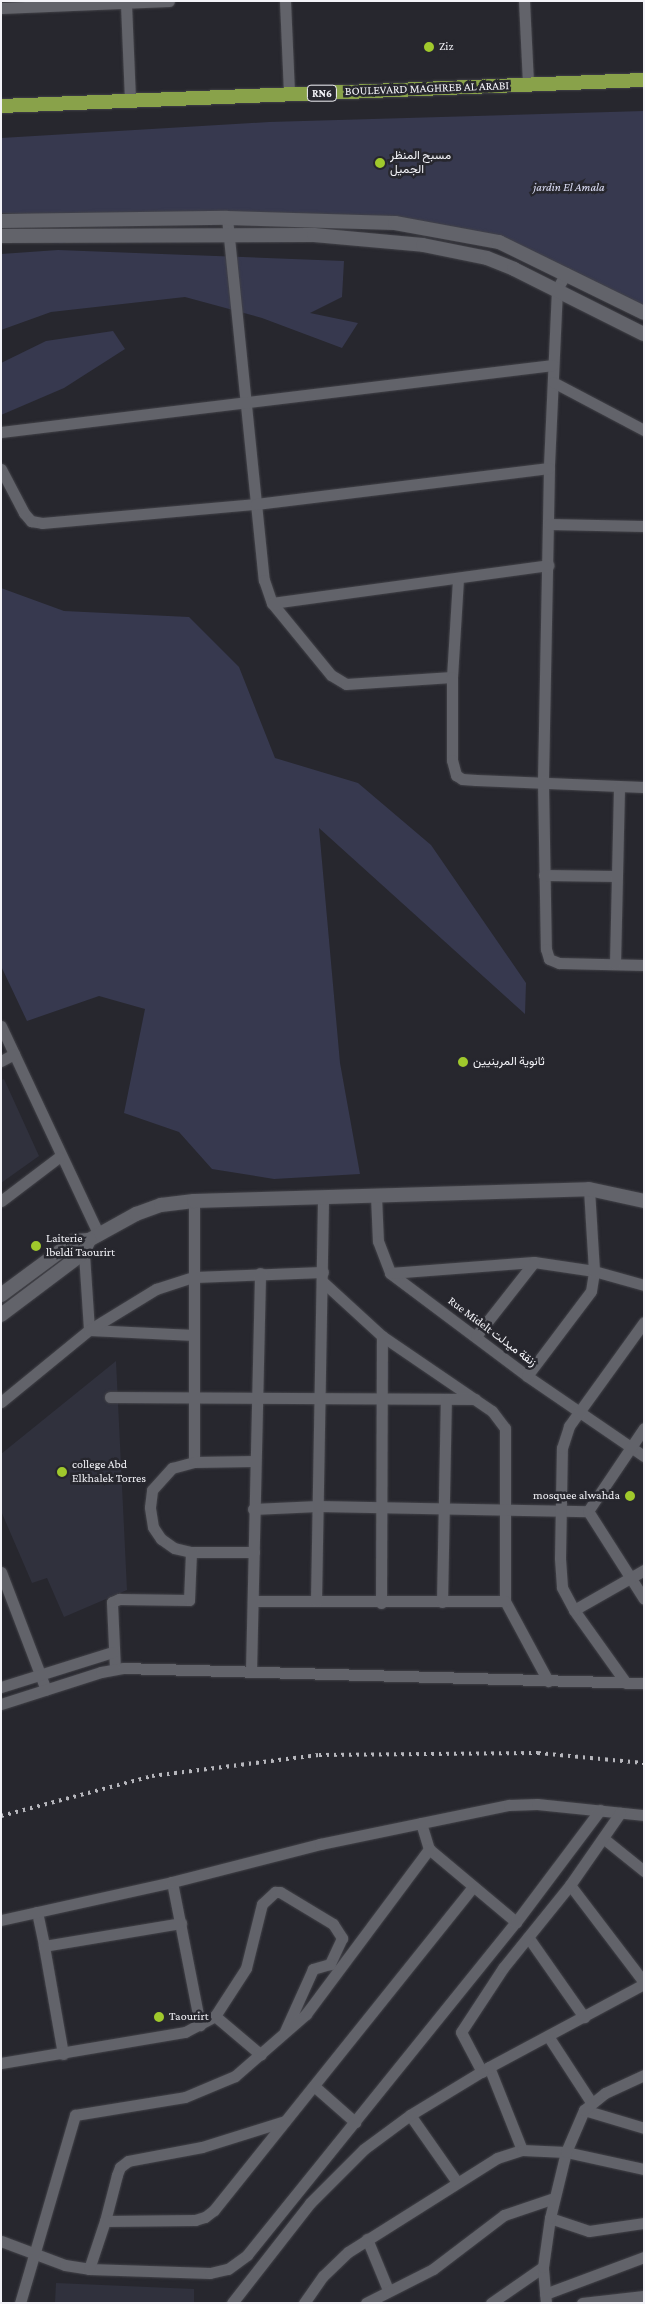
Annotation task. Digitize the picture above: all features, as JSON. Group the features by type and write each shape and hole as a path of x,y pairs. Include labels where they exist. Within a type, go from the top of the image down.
{"main road":[{"name":"BOULEVARD MAGHREB AL ARABI","path":"1,106 130,99 644,80"}],"street":[{"path":"1,8 76,3 126,4 169,1"},
{"path":"285,1 289,94"},
{"path":"524,1 528,84"},
{"path":"126,4 130,99"},
{"path":"227,218 226,234 264,580 272,603 331,675 346,684 452,678"},
{"path":"1,221 227,218 386,222 499,242 566,272 644,313"},
{"path":"1,236 226,234 354,237 423,244 487,258 557,289 644,334"},
{"path":"566,272 557,289 549,468 543,783 544,874 549,959 560,963 644,965"},
{"path":"1,432 245,405 553,365"},
{"path":"553,382 644,430"},
{"path":"1,469 24,513 31,521 42,523 256,504 549,468"},
{"path":"549,524 644,526"},
{"path":"272,603 458,579 548,565"},
{"path":"458,579 452,678 452,760 456,775 462,779 644,787"},
{"path":"616,964 619,786"},
{"path":"544,874 617,876"},
{"path":"1,1026 60,1156 94,1238"},
{"path":"1,1060 14,1054"},
{"path":"1,1201 60,1156"},
{"path":"527,1376 587,1299 594,1271 589,1189"},
{"path":"1,1295 74,1241 94,1238 136,1214 161,1205 194,1201 589,1189 644,1201"},
{"path":"376,1196 378,1241 390,1273 534,1262 594,1271 644,1285"},
{"path":"316,1602 323,1197"},
{"path":"194,1201 194,1462"},
{"path":"1,1315 82,1254 94,1238"},
{"path":"74,1241 82,1254 89,1330"},
{"path":"476,1336 534,1262"},
{"path":"251,1672 254,1461 260,1273"},
{"path":"1,1402 89,1330 141,1296 194,1277 260,1273 323,1277 382,1336 492,1411 505,1428 506,1602 548,1681"},
{"name":"Rue Midelt زنقة ميدلت","path":"390,1273 527,1376 644,1456"},
{"path":"626,1683 574,1610 560,1576 560,1511 564,1439 569,1426 644,1322"},
{"path":"89,1330 194,1335"},
{"path":"381,1603 384,1399 382,1336"},
{"path":"110,1397 475,1399"},
{"path":"442,1602 446,1399"},
{"path":"588,1511 644,1428"},
{"path":"254,1461 194,1462 172,1468 152,1490 150,1507 153,1526 161,1539 174,1548 191,1552 254,1552"},
{"path":"253,1509 318,1506 588,1511"},
{"path":"588,1511 644,1599"},
{"path":"114,1669 112,1602 119,1599 189,1600 191,1552"},
{"path":"574,1610 644,1570"},
{"path":"1,1572 46,1690"},
{"path":"253,1601 506,1602"},
{"path":"1,1687 113,1652"},
{"path":"1,1704 114,1669 644,1683"},
{"path":"1,1920 172,1882 320,1844 509,1805 537,1804 644,1815"},
{"path":"1,2241 65,2265 191,2274 228,2268 247,2255 267,2233 516,1922 600,1810"},
{"path":"522,2150 486,2070 463,2040 462,2032 528,1937 570,1885 620,1813"},
{"path":"421,1823 429,1849 516,1922"},
{"path":"602,1838 644,1871"},
{"path":"20,2303 36,2255 75,2115 158,2104 194,2094 235,2076 306,2014 429,1849"},
{"path":"172,1882 200,2025"},
{"path":"232,2303 310,2203 342,2169 410,2115 486,2070 644,1983 570,1885"},
{"path":"105,2221 206,2217 314,2086 473,1887"},
{"path":"1,2064 185,2032 215,2016 246,1968 262,1904 271,1894 280,1892 333,1924 342,1938 340,1948 330,1964 313,1969 284,2034"},
{"path":"36,1912 44,1946 63,2054"},
{"path":"44,1946 181,1923"},
{"path":"528,1937 584,2017"},
{"path":"215,2016 261,2055"},
{"path":"548,2036 588,2106 644,2128"},
{"path":"644,2075 588,2106 566,2152 554,2198 543,2267 545,2300 644,2257"},
{"path":"314,2086 355,2122"},
{"path":"410,2115 457,2182"},
{"path":"89,2268 105,2221 117,2175 120,2167 128,2161 202,2147 285,2121"},
{"path":"304,2303 323,2276 367,2239 496,2158 522,2150 566,2152 644,2169"},
{"path":"366,2303 388,2290 433,2269 504,2215 554,2198"},
{"path":"550,2218 589,2231 644,2223"},
{"path":"367,2239 388,2290"},
{"path":"491,2303 543,2267"},
{"path":"582,2303 644,2296"}],"shaded area":[{"path":"4,1079 39,1156 1,1183 1,1080"},
{"name":"college Abd Elkhalek Torres","path":"116,1361 127,1590 64,1617 47,1578 32,1583 1,1511 1,1454"},
{"path":"56,2283 194,2289 194,2303 55,2303"}],"green space":[{"name":"jardin El Amala","path":"644,111 644,306 447,228 1,213 1,138 269,122"},
{"path":"58,250 344,261 342,297 310,313 358,323 342,348 262,318 185,297 51,312 1,330 1,254"},
{"path":"113,331 125,349 64,388 1,415 1,363 46,341"},
{"path":"1,588 64,611 189,617 239,667 275,758 358,783 431,845 526,983 525,1014 319,828 340,1063 360,1174 274,1179 212,1169 179,1132 124,1113 145,1009 99,996 27,1021 1,966"}],"railway":[{"path":"1,1816 152,1776 319,1755 538,1753 644,1763"}],"place":[{"name":"Ziz","path":"429,47"},
{"name":"مسبح المنظر الجميل","path":"380,163"},
{"name":"ثانوية المرينيين","path":"463,1062"},
{"name":"Laiterie lbeldi Taourirt","path":"36,1246"},
{"name":"college Abd Elkhalek Torres","path":"62,1472"},
{"name":"mosquee alwahda","path":"630,1496"},
{"name":"Taourirt","path":"159,2017"}]}
